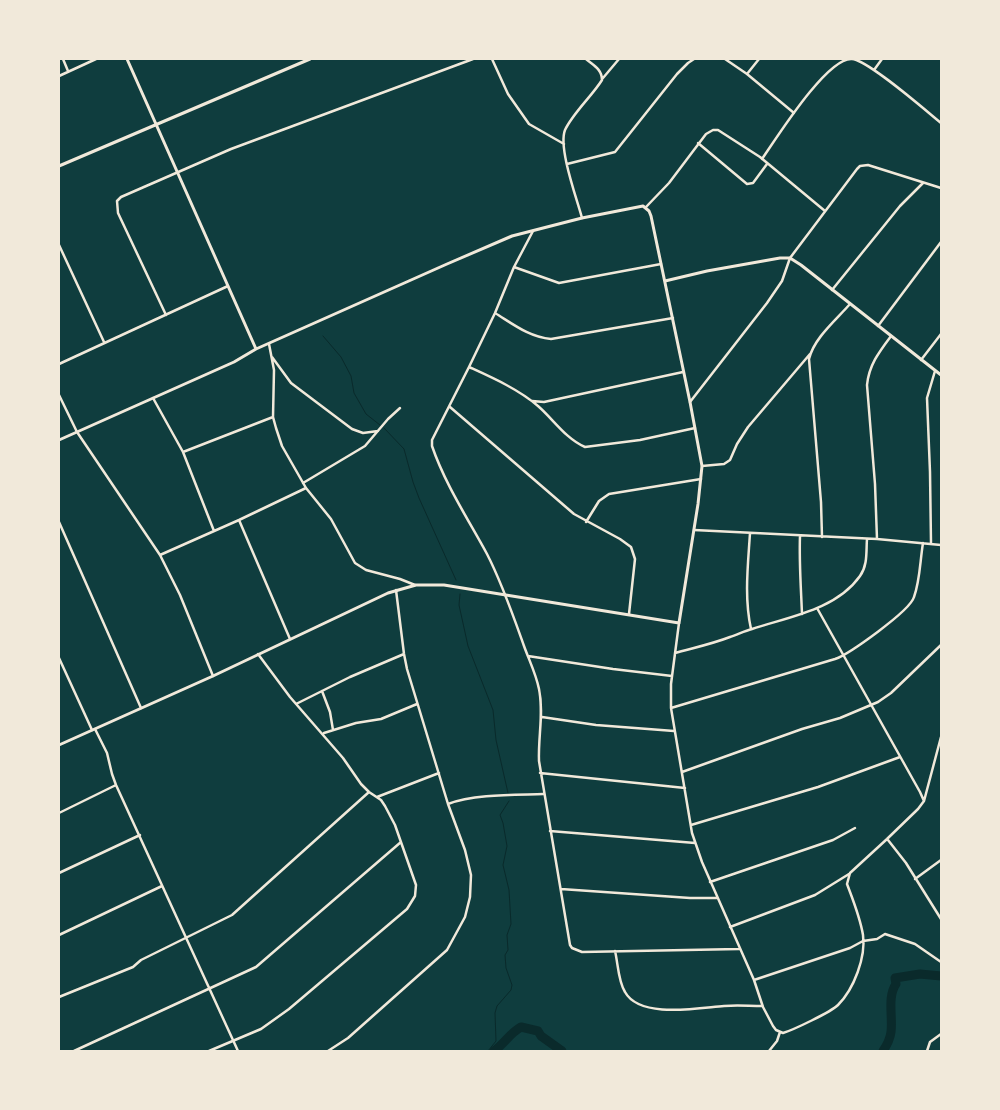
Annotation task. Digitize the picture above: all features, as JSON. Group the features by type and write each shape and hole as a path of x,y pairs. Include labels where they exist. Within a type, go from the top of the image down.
{"street":[{"path":"63,59 68,71"},
{"path":"59,76 96,59"},
{"path":"126,59 178,171 256,349"},
{"path":"59,166 310,59"},
{"path":"166,315 118,213 117,201 125,194 239,146 473,59"},
{"path":"492,59 508,94 529,124 564,144"},
{"path":"586,59 598,68 602,75 602,80"},
{"path":"582,218 567,164 564,134 568,126 619,59"},
{"path":"567,164 615,152 677,74 694,59"},
{"path":"726,59 794,112"},
{"path":"747,74 759,59"},
{"path":"762,159 794,112 816,85 841,61 853,59 874,70 941,123"},
{"path":"874,70 882,59"},
{"path":"646,207 669,183 698,143 709,132 718,130 762,159 825,211"},
{"path":"698,143 747,184 753,183 767,164"},
{"path":"690,402 767,303 782,281 790,258 860,166 868,166 941,188"},
{"path":"832,290 900,206 924,182"},
{"path":"59,440 234,362 256,349 512,236 582,218 639,206 646,207"},
{"path":"646,207 651,216 702,466 675,653 670,708 695,843 710,882 754,980 763,1006 773,1026 780,1032 787,1032 832,1009 839,1004 850,987 859,964 863,941 860,922 847,884 850,873"},
{"path":"532,230 470,367 432,440 432,446 510,605 538,688 542,717 538,748 540,773 568,936 572,948 582,952 739,949"},
{"path":"878,326 941,242"},
{"path":"59,244 104,342"},
{"path":"665,281 742,264 790,258 801,264 941,375"},
{"path":"514,267 559,283 661,264"},
{"path":"59,364 229,285"},
{"path":"702,466 724,464 730,460 737,444 748,427 850,304"},
{"path":"495,313 530,335 550,339 672,318"},
{"path":"921,360 941,334"},
{"path":"877,539 875,484 867,385 872,363 891,336"},
{"path":"269,344 274,370 274,418 282,446 302,483 331,519 355,563 366,570 416,585"},
{"path":"811,352 809,367 821,502 822,537"},
{"path":"270,353 291,383 333,415 358,432 378,431"},
{"path":"470,367 531,400 568,436 585,448 640,440 695,428"},
{"path":"531,400 544,402 684,372"},
{"path":"931,544 927,398 935,372"},
{"path":"59,395 76,432 160,555 180,595 213,676"},
{"path":"152,398 183,452 214,530"},
{"path":"450,407 561,504 586,522 626,543 634,554 634,574 629,614"},
{"path":"302,483 360,450 400,408"},
{"path":"183,452 274,418"},
{"path":"586,522 599,501 609,494 701,479"},
{"path":"160,555 306,488"},
{"path":"239,520 290,639"},
{"path":"59,522 141,709"},
{"path":"694,530 877,539 941,545"},
{"path":"750,533 747,578 748,618 751,629"},
{"path":"800,536 799,564 802,614"},
{"path":"675,653 802,614 834,600 860,577 866,563 867,539"},
{"path":"670,708 844,656 861,645 911,603 915,592 923,543"},
{"path":"59,746 396,590 416,585 444,585 679,623"},
{"path":"328,1051 348,1038 442,955 451,944 465,917 472,889 470,868 417,704 404,654 396,590"},
{"path":"817,608 924,801"},
{"path":"682,772 871,705 891,693 941,645"},
{"path":"209,1051 260,1029 289,1010 402,913 413,901 416,891 416,885 389,813 377,797 361,784 324,734 296,704 258,654"},
{"path":"296,704 350,677 404,654"},
{"path":"528,656 672,676"},
{"path":"59,658 107,753 116,785 238,1051"},
{"path":"322,691 330,712 333,730"},
{"path":"324,734 356,723 387,717 417,704"},
{"path":"542,717 596,725 674,731"},
{"path":"730,927 815,895 850,873 918,809 924,801 941,737"},
{"path":"691,825 801,793 900,757"},
{"path":"377,797 439,772"},
{"path":"540,773 685,788"},
{"path":"59,812 116,785"},
{"path":"59,997 133,967 141,960 223,920 237,911 369,792"},
{"path":"448,804 457,800 544,794"},
{"path":"710,882 833,840 855,828"},
{"path":"550,831 695,843"},
{"path":"59,873 140,835"},
{"path":"887,839 916,879 941,919"},
{"path":"74,1051 256,967 400,842"},
{"path":"916,879 941,860"},
{"path":"59,935 162,886"},
{"path":"561,889 690,898 717,898"},
{"path":"754,980 888,934 915,944 941,962"},
{"path":"615,950 625,993 638,1004 654,1008 675,1009 743,1005 763,1006"},
{"path":"769,1051 778,1041 780,1032"},
{"path":"927,1051 930,1042 941,1034"}],"waterway":[{"path":"323,336 341,357 351,376 354,393 366,414 380,425"},
{"path":"384,428 404,449 419,498 456,580"},
{"path":"460,594 459,605 468,646 493,710 496,740 508,793"},
{"path":"488,1051 496,1041 495,1013 497,1006 511,990 512,985 506,968 505,955 508,950 507,935 511,924 509,890 503,865 507,846 500,815 509,801"},
{"path":"883,1051 891,1035 891,1001 896,984 895,978 920,974 941,976"},
{"path":"494,1051 521,1027 538,1031 541,1036 562,1051"}]}
